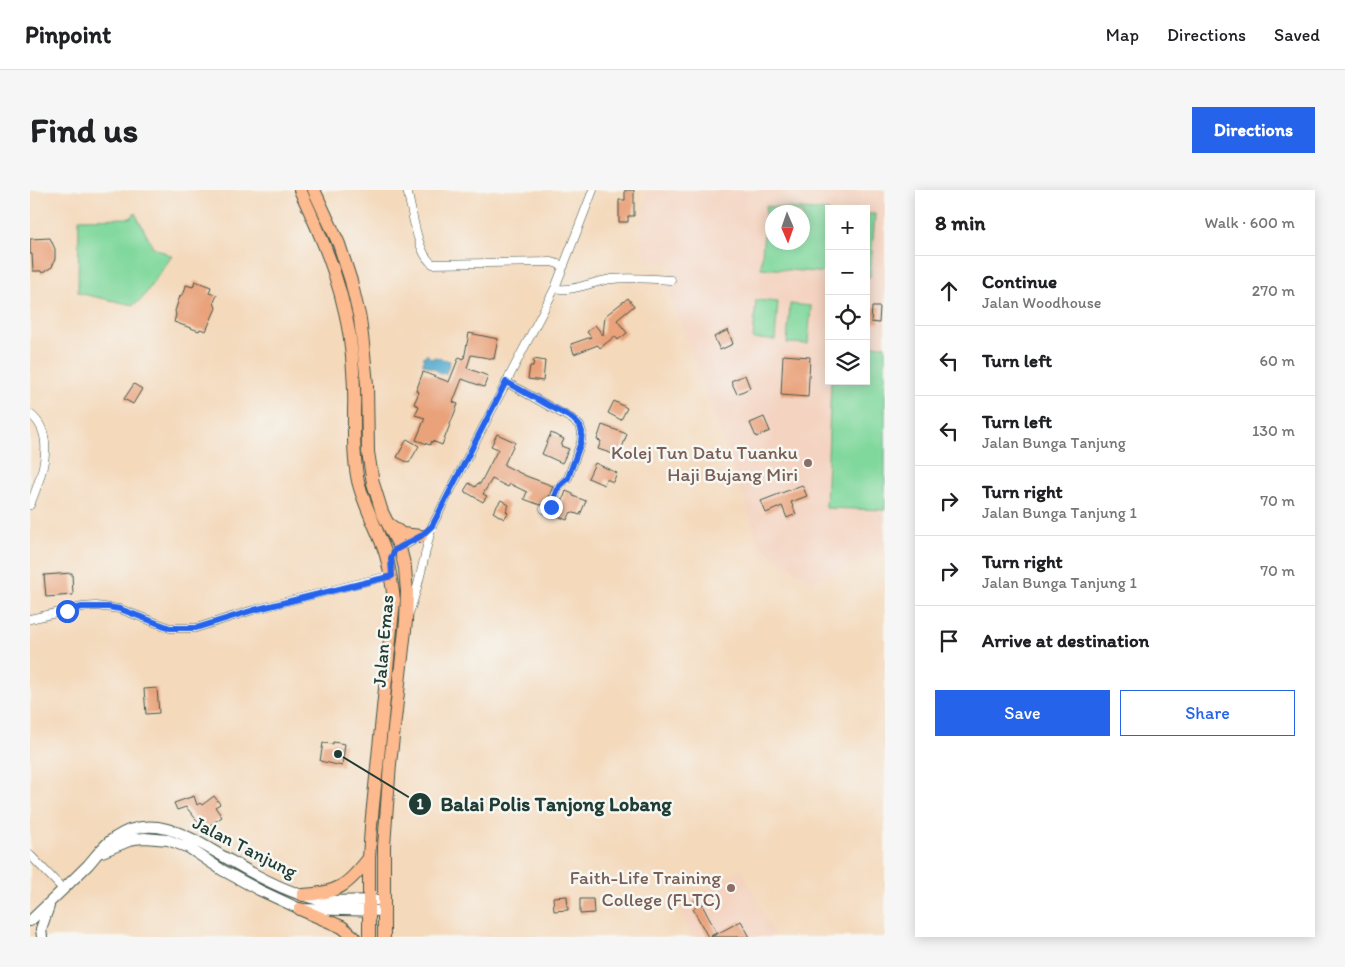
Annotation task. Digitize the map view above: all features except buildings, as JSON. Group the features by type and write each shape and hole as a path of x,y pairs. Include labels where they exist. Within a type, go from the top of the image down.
{"main road":[{"name":"Jalan Emas","path":"300,190 328,252 344,310 352,355 354,434 358,480 392,576 394,600 392,628 369,858 369,937"},
{"name":"Jalan Emas","path":"314,190 339,244 351,281 360,319 367,384 370,467 377,499 400,548 405,568 407,592 406,622 390,764 384,846 384,937"},
{"path":"390,524 402,534 421,536"},
{"path":"392,576 391,558 395,550 400,548"},
{"path":"304,895 335,891 355,877 369,858"},
{"path":"300,908 342,927 354,937"}],"street":[{"path":"406,190 422,251 429,262 433,264 552,262 564,266"},
{"path":"406,622 417,593 426,545 432,526 555,288 593,190"},
{"path":"555,288 563,290 597,281 620,279 671,280"},
{"path":"506,382 572,418 580,426 582,432 581,442 568,478 559,486 551,507 544,509"},
{"path":"30,414 43,430 46,443 43,466 30,504"},
{"path":"400,548 421,536 432,526"},
{"path":"30,619 82,607 102,606 120,609 170,628 196,628 254,610 392,576"},
{"name":"Jalan Tanjung","path":"30,920 112,839 132,829 149,826 184,834 267,880 304,895 324,901 369,906"},
{"name":"Jalan Tanjung","path":"99,853 134,840 145,838 168,840 189,848 222,870 258,890 300,908 384,906"},
{"path":"30,855 63,889"},
{"path":"42,937 41,929 44,916 52,900"}],"shaded area":[{"name":"Kolej Tun Datu Tuanku Haji Bujang Miri","path":"647,190 885,190 885,548 812,582 760,546 673,304 670,291 672,264 657,262 647,265 640,236"},
{"name":"Faith-Life Training College (FLTC)","path":"741,868 775,937 691,937 679,907"}],"green space":[{"path":"810,209 825,211 825,273 761,268 765,218 765,250 810,250"},
{"path":"135,213 153,247 172,256 141,300 133,305 78,293 79,219 131,218"},
{"path":"870,214 875,214 870,277"},
{"path":"756,300 778,302 775,340 753,339"},
{"path":"790,304 811,306 808,344 787,343"},
{"path":"870,345 885,346 885,510 826,508 831,385 870,385"}],"water":[{"path":"427,354 431,359 435,357 450,361 446,373 440,374 435,369 423,364 424,356"}],"place":[{"name":"Kolej Tun Datu Tuanku Haji Bujang Miri","path":"808,463"},
{"name":"Balai Polis Tanjong Lobang","path":"338,754"},
{"name":"Faith-Life Training College (FLTC)","path":"731,888"}],"route":[{"path":"67,611 82,607 108,607 120,609 170,628 196,628 254,610 392,576 391,558 395,550 421,536 432,526 506,382 572,418 580,426 582,432 581,442 568,478 559,486 551,507"}]}
